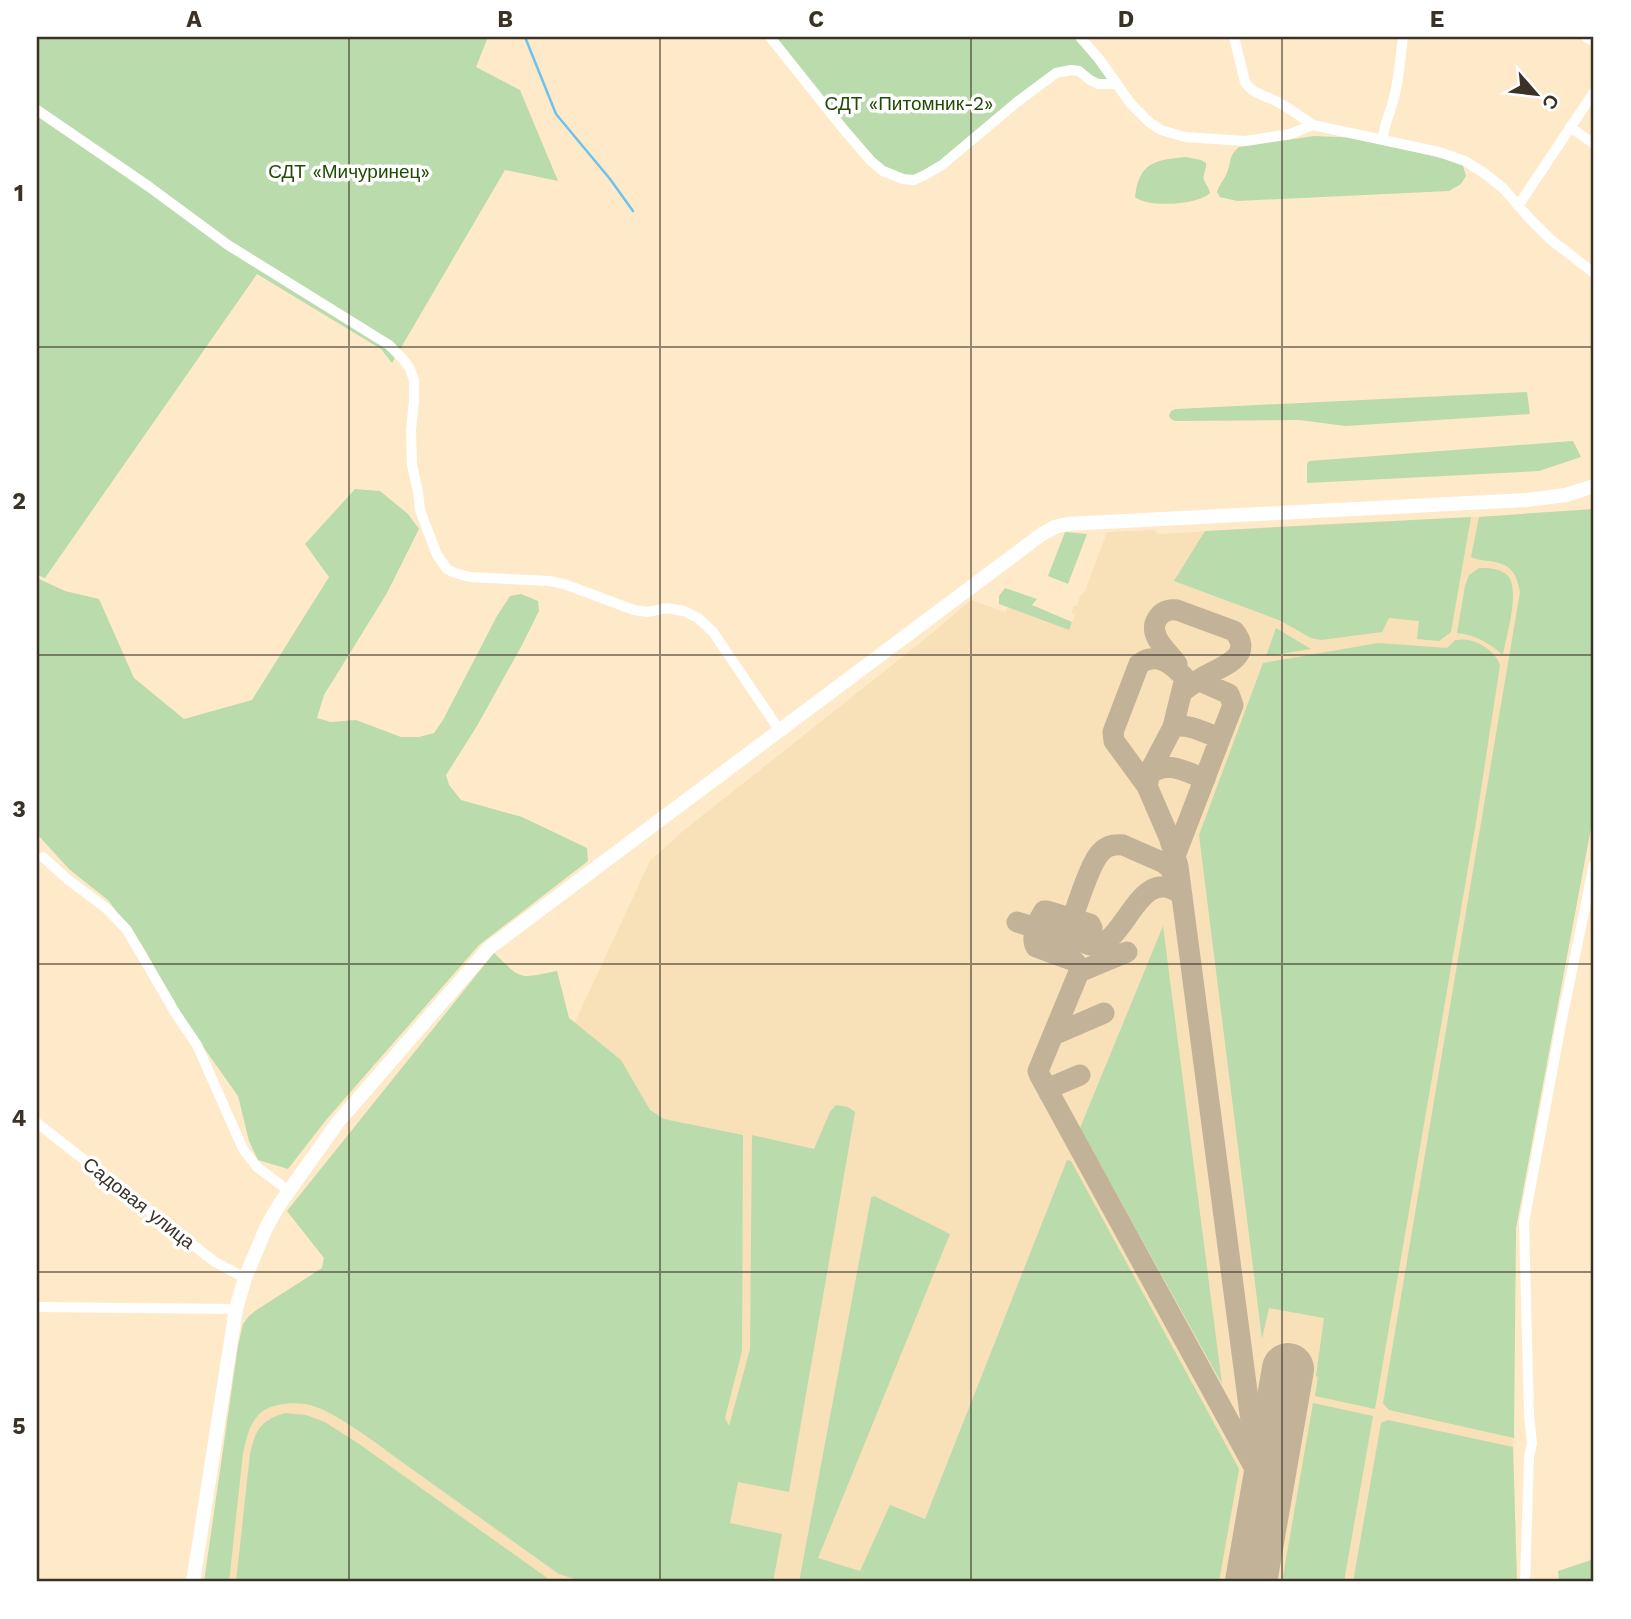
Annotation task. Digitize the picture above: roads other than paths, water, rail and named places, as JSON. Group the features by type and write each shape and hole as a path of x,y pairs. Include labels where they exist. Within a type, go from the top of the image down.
{"street":[{"path":"770,37 871,161 883,171 903,179 914,180 942,165 1056,73 1079,71 1098,84 1117,84"},
{"path":"1080,37 1131,104 1161,130 1185,137 1245,141 1290,134 1313,125"},
{"path":"1234,37 1245,82 1255,93 1292,110 1313,125 1383,138 1465,161 1503,188 1550,239 1594,273"},
{"path":"1383,138 1384,124 1392,106 1397,81 1402,37"},
{"path":"1586,37 1594,42"},
{"path":"1518,206 1594,92"},
{"path":"37,110 228,245 379,338 403,359 414,380 412,465 420,510 437,555 447,569 470,578 564,584 634,610 647,612 667,608 684,611 698,618 713,632 780,731"},
{"path":"1570,127 1594,144"},
{"path":"193,1582 236,1309 245,1278 266,1228 338,1122 489,948 1042,534 1055,527 1067,524 1526,500 1566,495 1594,486"},
{"path":"43,857 106,908 127,930 197,1045 243,1149 257,1167 289,1191"},
{"path":"1525,1582 1529,1457 1532,1443 1524,1222 1594,864"},
{"name":"Садовая улица","path":"37,1123 215,1262 245,1278"},
{"path":"37,1307 236,1309"}],"waterway":[{"path":"525,37 556,114 633,211"}],"park label":[{"name":"СДТ «Питомник-2»","path":"909,103"},
{"name":"СДТ «Мичуринец»","path":"349,171"}]}
